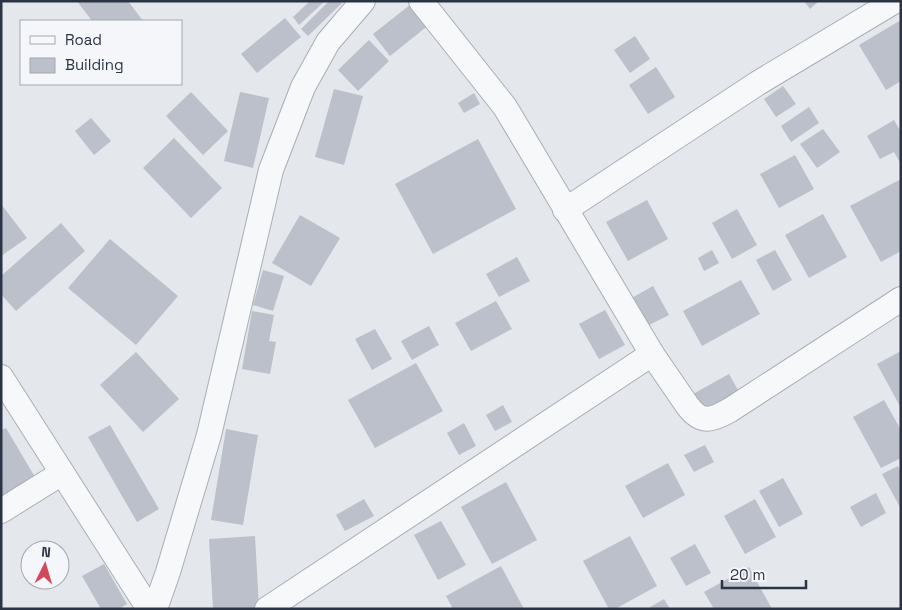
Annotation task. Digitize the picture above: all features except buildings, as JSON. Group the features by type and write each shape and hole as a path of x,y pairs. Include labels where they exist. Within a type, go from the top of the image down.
{"street":[{"path":"154,609 168,572 209,435 271,170 303,87 328,42 363,1"},
{"path":"421,1 505,107 652,354 692,413 700,418 707,420 716,418 901,299"},
{"path":"565,210 758,83 895,1"},
{"path":"267,609 652,354"},
{"path":"1,378 149,609"},
{"path":"1,511 62,474"}]}
